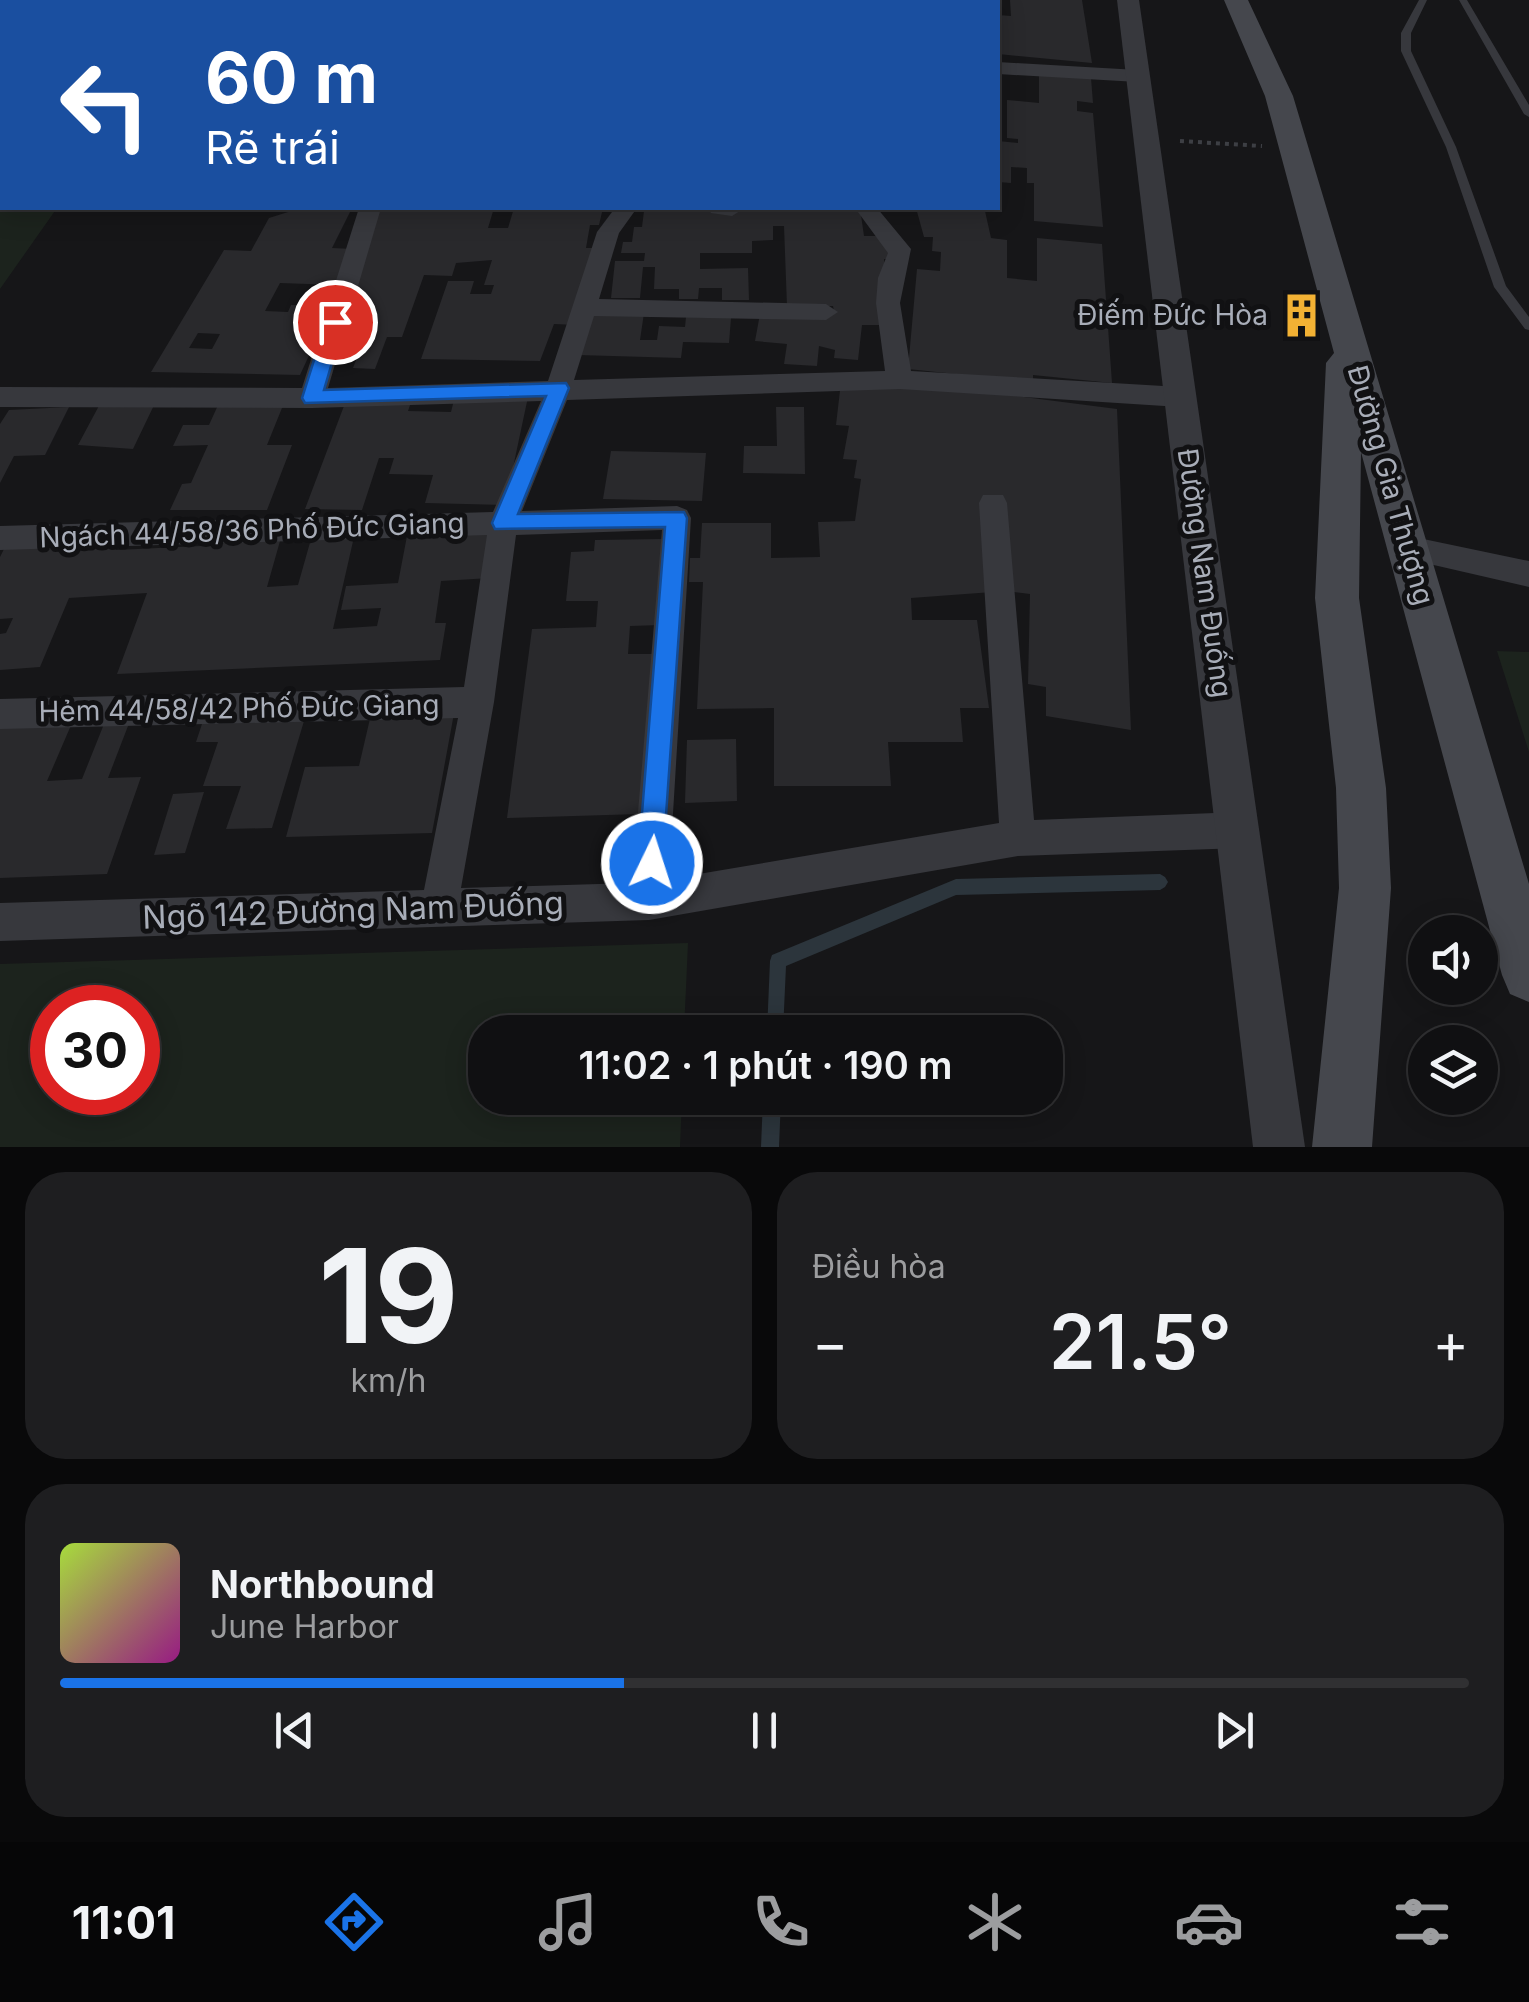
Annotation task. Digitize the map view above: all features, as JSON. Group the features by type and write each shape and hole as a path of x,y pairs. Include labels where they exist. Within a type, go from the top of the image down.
{"main road":[{"name":"Đường Gia Thượng","path":"1236,0 1279,96 1529,975"},
{"path":"1342,1147 1365,888 1361,788 1337,598 1345,327"}],"street":[{"name":"Đường Nam Đuống","path":"1128,0 1241,830 1279,1147"},
{"path":"1000,68 1138,76"},
{"path":"312,398 369,210"},
{"path":"439,906 478,702 503,523 559,388 608,232 624,210"},
{"path":"866,210 899,248 900,260 890,276 890,335 900,380"},
{"path":"585,308 826,312"},
{"path":"0,397 312,398 900,380 1180,397"},
{"path":"993,503 1018,838"},
{"name":"Ngách 44/58/36 Phố Đức Giang","path":"0,538 676,518 649,901"},
{"path":"1409,548 1529,574"},
{"name":"Hẻm 44/58/42 Phố Đức Giang","path":"0,714 478,702"},
{"name":"Ngõ 142 Đường Nam Đuống","path":"0,922 649,901 1018,838 1241,830"}],"lane":[{"path":"1423,0 1406,33 1406,51 1450,147 1500,287 1529,326"},
{"path":"1463,0 1529,114"}],"path":[{"path":"1146,138 1273,147"}],"shaded area":[{"path":"0,210 56,210 0,289"},
{"path":"1497,651 1529,652 1529,752"},
{"path":"688,943 685,1015 468,1015 468,1115 681,1115 680,1147 0,1147 0,964"}],"building":[{"path":"1010,0 1082,0 1092,63 1000,54 1000,15 1011,16"},
{"path":"1039,74 1091,78 1093,103 1077,101 1077,111 1093,113 1103,227 1034,221 1034,183 1027,183 1027,168 1011,167 1011,183 1000,182 1000,141 1018,143 1018,139 1007,138 1007,100 1039,103"},
{"path":"295,210 351,210 332,248 353,249 336,285 280,283 265,311 288,312 291,305 332,306 300,375 151,372 224,250 251,251 269,218","holes":["198,333 220,334 212,349 189,348"]},
{"path":"376,210 493,210 488,228 508,228 513,210 603,210 599,225 590,225 586,248 597,248 577,325 554,324 540,361 421,359 448,281 474,281 470,294 491,294 494,285 484,285 492,260 456,263 452,276 424,275 402,337 387,337 375,369 353,368 356,360 340,360 343,353 328,353"},
{"path":"860,210 864,236 881,236 896,259 884,259 888,325 862,325 858,360 834,358 835,350 819,346 817,366 784,364 787,344 755,341 760,314 834,311 833,306 787,306 784,226 773,226 773,240 752,241 752,253 700,253 700,269 748,268 749,300 722,300 722,288 699,288 698,299 679,299 679,289 654,289 655,267 643,267 640,298 611,298 615,261 644,261 645,253 621,253 623,242 632,242 634,227 642,227 644,211"},
{"path":"917,210 985,211 991,238 1007,240 1007,278 1037,281 1037,238 1102,244 1112,383 1033,375 1033,382 908,369 917,269 940,271 941,252 932,251 933,237 924,237"},
{"name":"Điếm Đức Hòa","path":"1286,299 1308,301 1316,332 1293,330"},
{"path":"588,312 644,313 640,340 657,340 659,326 685,327 686,317 731,318 729,343 683,342 681,358 578,355"},
{"path":"841,382 916,383 1117,409 1131,730 1046,716 1046,687 1028,684 1030,594 1006,591 911,598 912,620 977,620 989,708 960,708 963,742 888,742 891,786 774,786 774,708 697,709 703,582 689,582 690,558 700,558 702,523 771,523 771,558 820,557 818,522 855,521 861,479 854,478 857,460 843,459 849,426 836,425"},
{"path":"455,396 528,397 505,505 425,503 433,475 389,474 394,458 379,458 362,510 305,509 347,398 412,399 408,411 451,412"},
{"path":"156,401 133,449 78,445 101,402"},
{"path":"219,403 284,403 267,445 292,445 267,510 170,510 182,484 191,483 208,445 173,446 183,425 209,425"},
{"path":"69,407 45,455 14,456 0,483 0,424 9,410"},
{"path":"776,407 804,407 805,474 743,473 744,446 777,446"},
{"path":"611,451 706,453 702,501 603,499"},
{"path":"496,531 490,578 441,581 435,623 446,623 440,660 117,674 147,593 69,598 40,667 0,670 0,634 6,633 13,618 0,619 0,557 7,543 121,537 116,550 201,546 204,538 282,534 267,587 298,585 311,539 354,537 333,629 377,626 381,608 341,610 346,586 398,583 407,536"},
{"path":"665,539 661,625 630,626 628,654 658,654 640,814 507,818 532,629 596,627 598,601 566,601 571,552 594,551 595,540"},
{"path":"455,708 432,833 286,837 305,767 359,766 372,710"},
{"path":"307,711 272,828 226,829 241,786 203,786 218,742 196,742 206,712"},
{"path":"133,713 108,778 141,777 107,874 0,878 0,719 75,716 47,781 82,779 108,714"},
{"path":"736,739 737,801 685,803 687,740"},
{"path":"204,792 185,853 154,855 173,794"}],"waterway":[{"path":"776,1015 778,961 956,887 1160,882"},
{"path":"770,1147 771,1115"}],"place":[{"name":"Điếm Đức Hòa","path":"1301,315"}],"route":[{"path":"335,322 312,398 559,388 503,523 676,518 652,863"}]}
